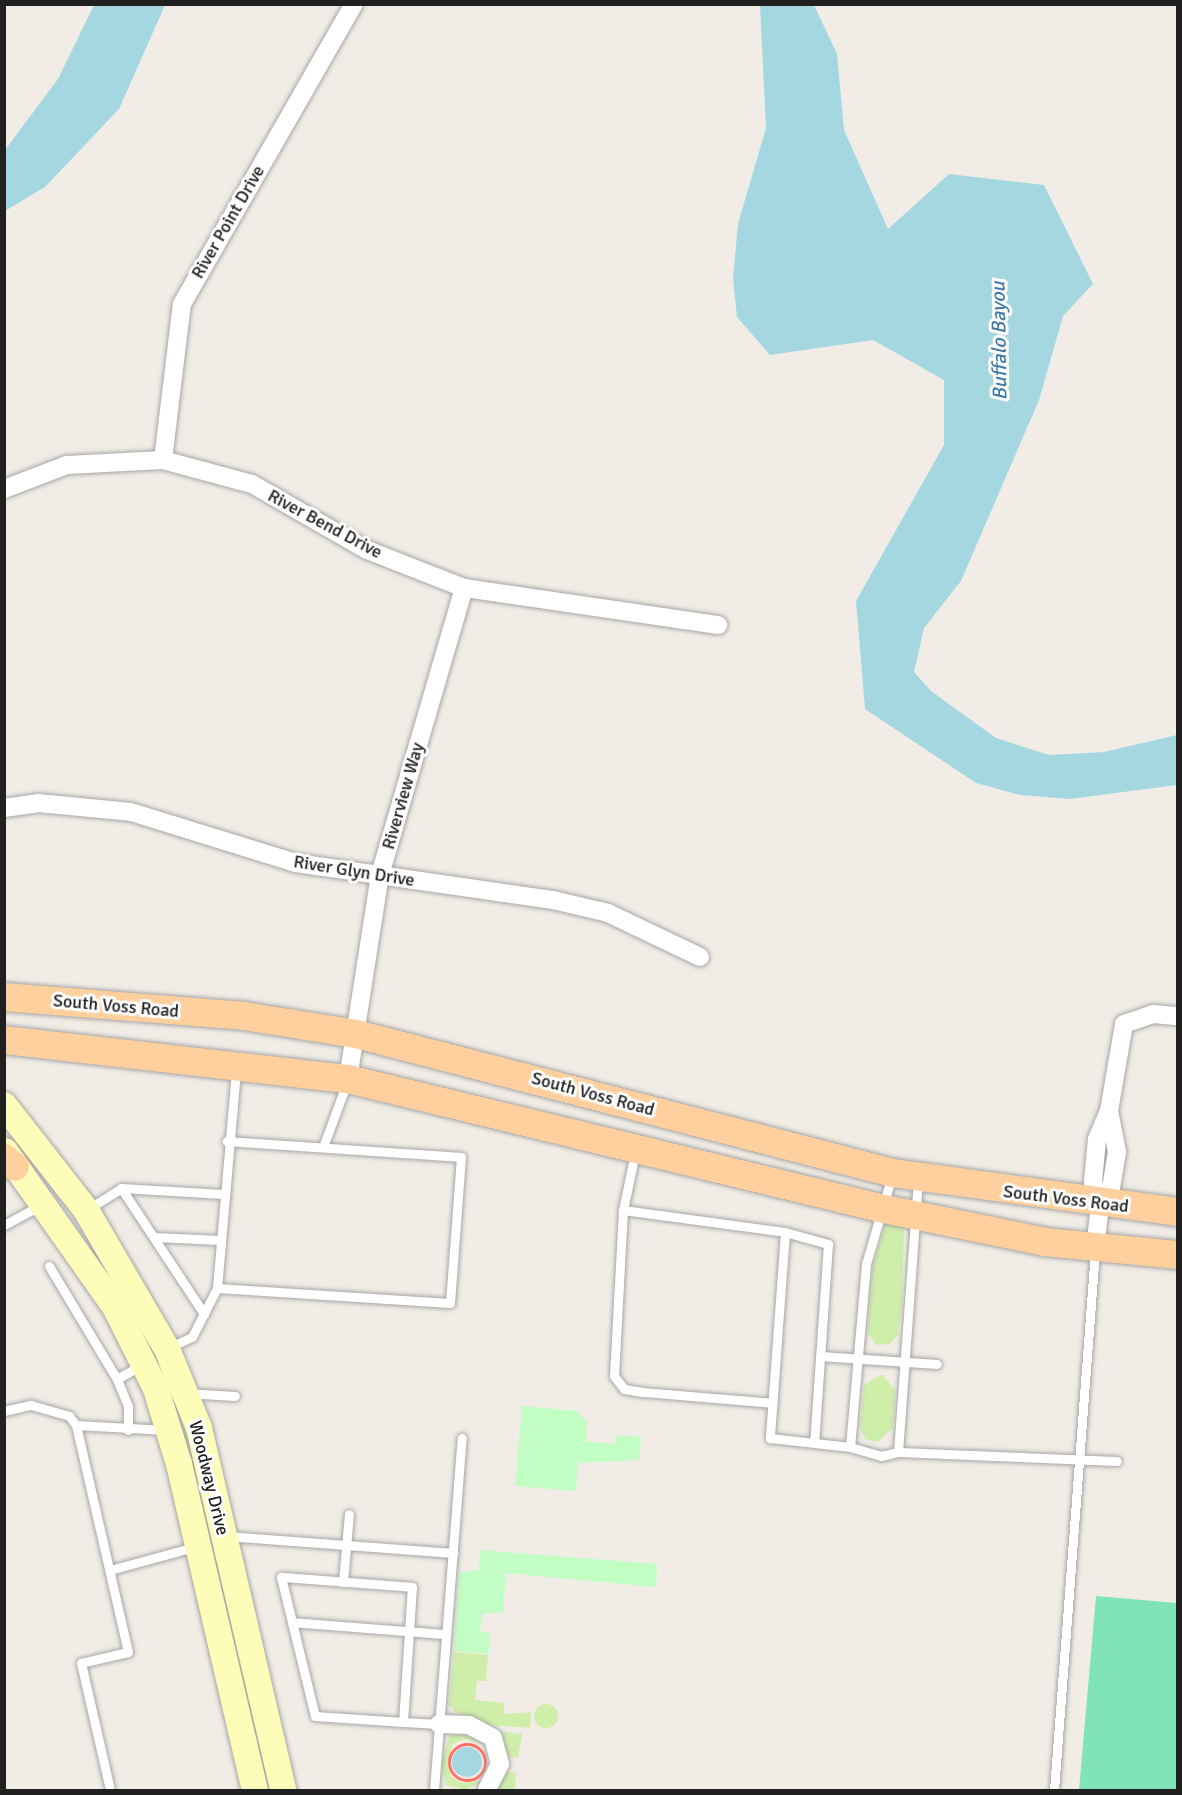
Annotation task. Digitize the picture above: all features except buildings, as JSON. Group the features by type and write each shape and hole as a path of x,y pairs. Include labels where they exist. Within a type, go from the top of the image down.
{"main road":[{"name":"South Voss Road","path":"4,997 244,1016 356,1034 905,1175 1100,1204 1178,1212"},
{"path":"4,1040 348,1079 880,1208 1095,1249 1178,1255"},
{"name":"Woodway Drive","path":"4,1105 86,1210 166,1349 199,1428 283,1791"},
{"path":"635,1150 645,1107"},
{"name":"Woodway Drive","path":"8,1158 115,1307 145,1363 169,1430 199,1546 255,1791"},
{"path":"145,1363 166,1349"},
{"path":"199,1546 224,1535"}],"street":[{"name":"River Point Drive","path":"163,460 182,304 354,4"},
{"name":"River Bend Drive","path":"4,489 67,465 163,460 252,484 367,550 464,588 718,625"},
{"name":"Riverview Way","path":"348,1079 380,875 464,588"},
{"name":"River Glyn Drive","path":"4,808 38,803 130,812 296,863 553,900 608,913 700,957"},
{"path":"1095,1249 1100,1204 1093,1182 1097,1139 1109,1111 1124,1024 1153,1014 1178,1016"},
{"path":"439,1724 469,1725 493,1738 500,1764 487,1791"}],"lane":[{"path":"166,1349 192,1337 217,1288 227,1141 236,1066"},
{"path":"322,1148 348,1079"},
{"path":"217,1288 450,1303 461,1157 227,1141"},
{"path":"635,1150 623,1210 614,1376 624,1389 773,1403"},
{"path":"850,1447 866,1264 880,1208 905,1175"},
{"path":"898,1452 914,1215 905,1175"},
{"path":"86,1210 121,1188 223,1194"},
{"path":"121,1188 155,1236 204,1314"},
{"path":"4,1225 43,1204"},
{"path":"623,1210 785,1232 828,1244 814,1443"},
{"path":"785,1232 770,1438 850,1447 864,1455 898,1452 1117,1461"},
{"path":"155,1236 220,1240"},
{"path":"1054,1791 1095,1249"},
{"path":"49,1266 117,1379 128,1406 128,1430"},
{"path":"820,1356 937,1364"},
{"path":"117,1379 145,1363"},
{"path":"184,1393 235,1396"},
{"path":"4,1411 31,1405 69,1416 76,1425 129,1652 81,1663 110,1791"},
{"path":"76,1425 128,1430 169,1430"},
{"path":"434,1791 462,1438"},
{"path":"343,1582 349,1514"},
{"path":"224,1535 453,1553"},
{"path":"110,1570 199,1546"},
{"path":"403,1722 412,1587 281,1577 315,1716 403,1722 439,1724"},
{"path":"292,1622 446,1634"}],"path":[{"path":"477,1745 484,1755 481,1774 458,1779 451,1774 453,1747 477,1745"}],"green space":[{"path":"886,1222 904,1227 902,1303 898,1335 890,1344 876,1345 868,1333 872,1270"},
{"path":"882,1374 895,1390 893,1428 878,1442 865,1439 860,1428 864,1385"},
{"path":"522,1406 577,1411 587,1423 586,1441 615,1444 617,1435 641,1437 639,1460 578,1463 576,1491 515,1486"},
{"path":"480,1550 657,1564 656,1587 506,1573 503,1613 482,1613 480,1632 490,1633 488,1654 454,1651 459,1573 479,1570"},
{"path":"1096,1596 1177,1603 1177,1790 1079,1790"},
{"path":"454,1652 488,1655 486,1681 477,1681 475,1700 504,1703 504,1714 531,1712 530,1728 491,1725 455,1712 449,1705"},
{"path":"546,1704 551,1705 557,1711 557,1721 551,1727 546,1728 541,1727 535,1721 534,1716 535,1711 541,1705"},
{"path":"459,1731 488,1746 466,1739 452,1744 450,1776 462,1783 485,1780 466,1790 446,1785 441,1762 451,1733"},
{"path":"496,1731 522,1734 518,1758 507,1757"},
{"path":"506,1772 516,1773 515,1790 495,1790"}],"water":[{"path":"94,5 165,5 119,109 45,187 5,211 5,150 58,79"},
{"name":"Buffalo Bayou","path":"760,5 814,5 837,54 844,130 888,229 949,174 1044,185 1093,284 1063,316 1039,400 961,581 924,628 914,672 931,691 996,738 1049,755 1104,752 1177,735 1177,785 1070,799 1020,795 976,783 865,709 856,601 944,445 944,380 873,340 770,355 737,317 733,278 738,224 766,128"},
{"path":"467,1747 473,1748 481,1756 481,1768 473,1776 467,1777 461,1776 453,1768 452,1762 453,1756 461,1748"}]}
